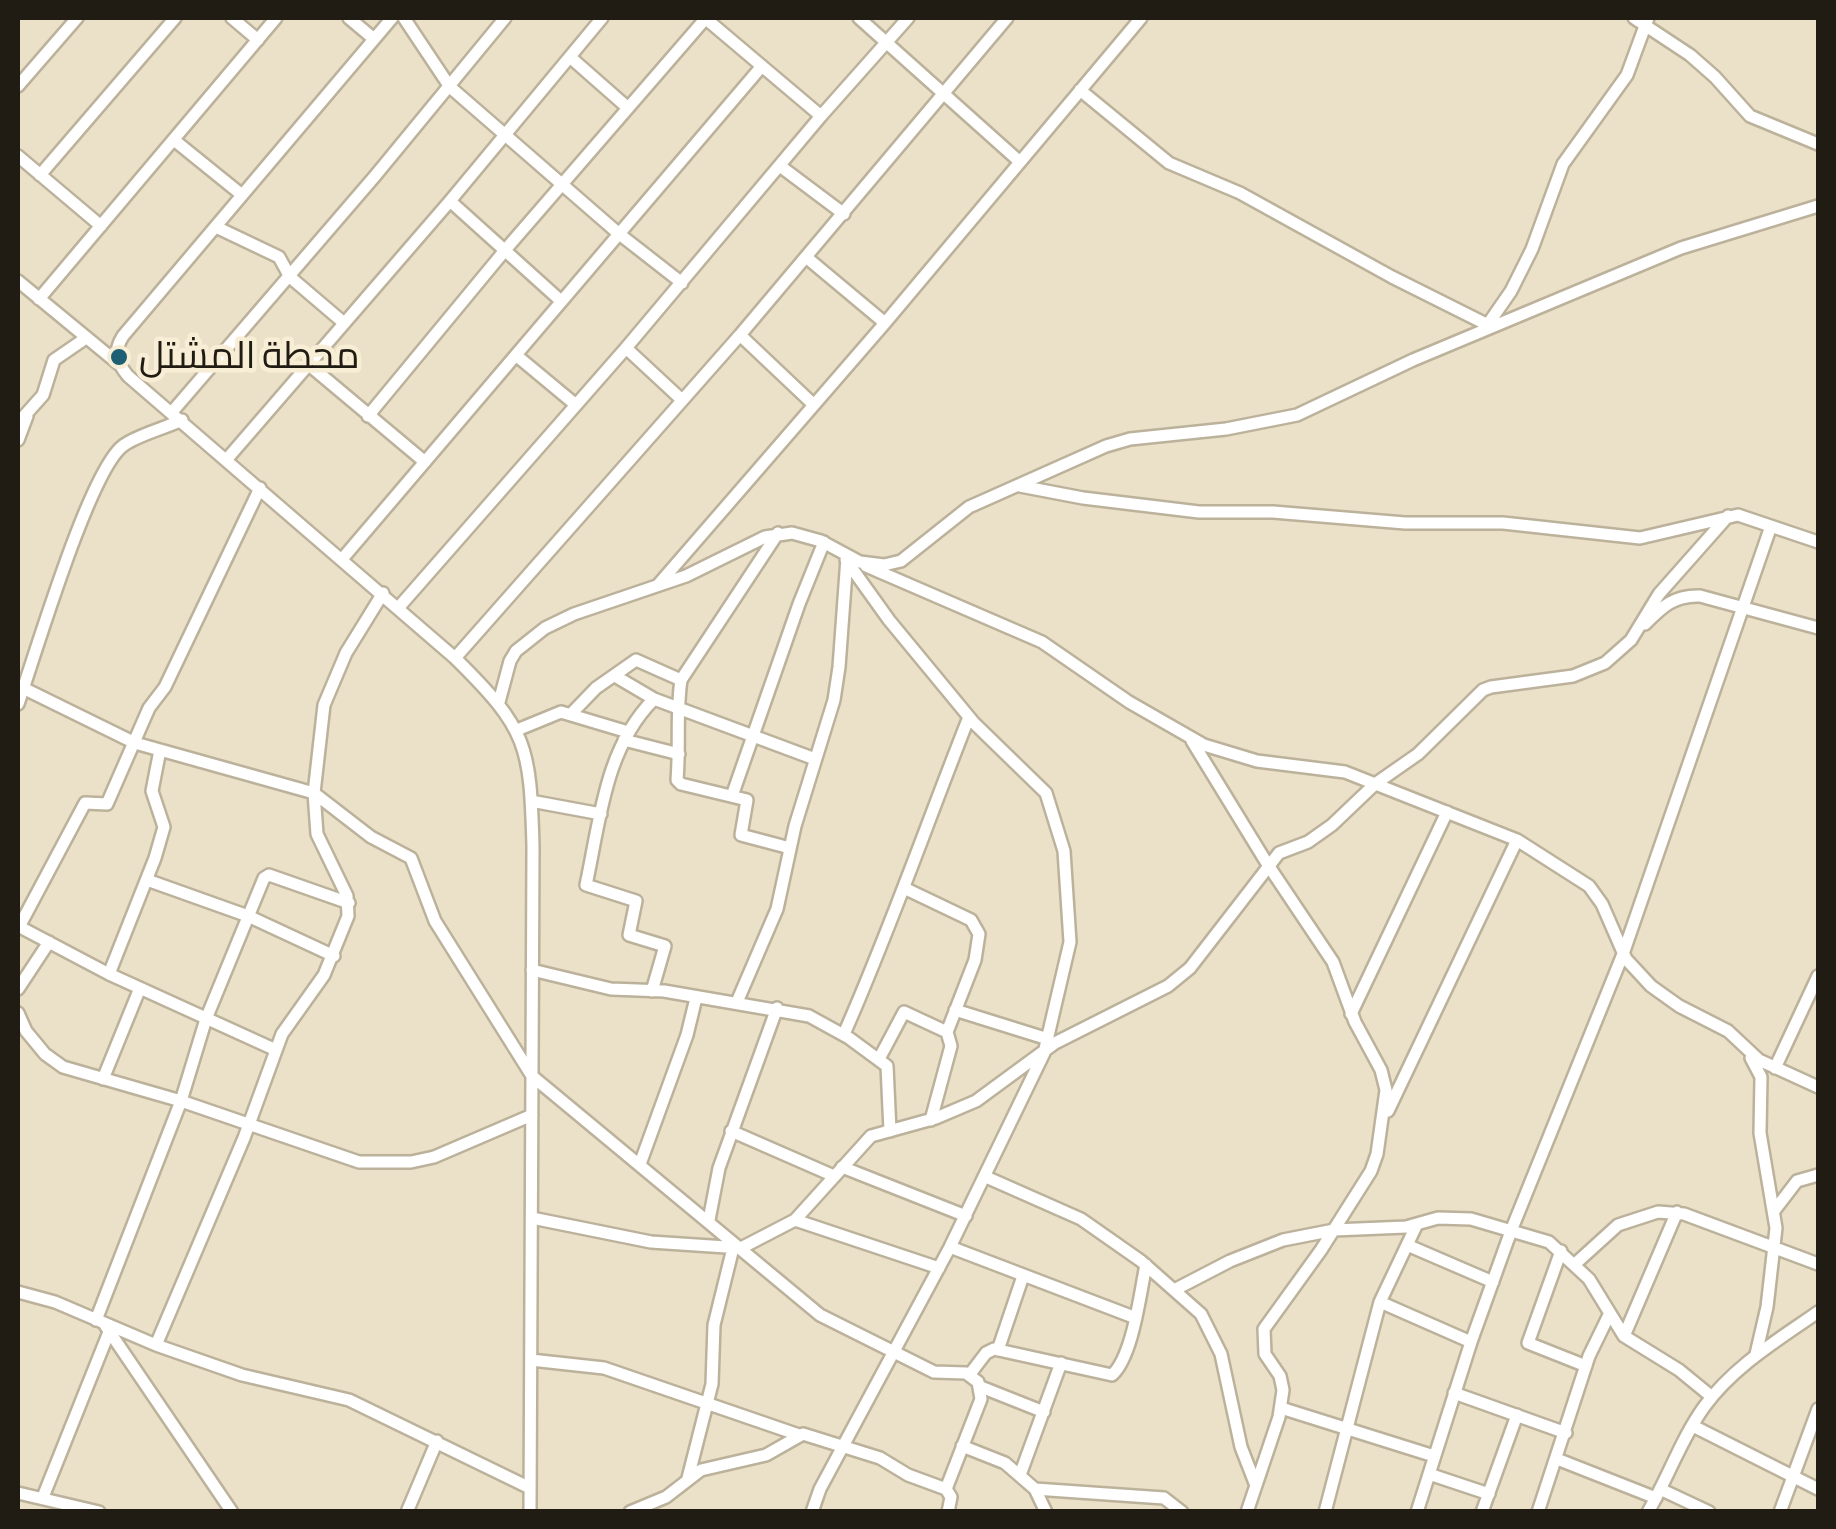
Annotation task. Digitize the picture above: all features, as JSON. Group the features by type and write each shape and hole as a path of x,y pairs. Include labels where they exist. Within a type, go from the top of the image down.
{"street":[{"path":"18,86 77,18"},
{"path":"40,176 175,18"},
{"path":"232,18 258,40"},
{"path":"39,299 276,18"},
{"path":"349,18 374,39"},
{"path":"120,366 118,347 123,336 392,18"},
{"path":"404,18 450,87 618,233 682,283"},
{"path":"18,704 90,498 106,467 123,445 177,416 505,18"},
{"path":"227,459 602,18"},
{"path":"368,416 706,18 821,116"},
{"path":"859,18 1020,162"},
{"path":"400,607 908,18"},
{"path":"456,658 740,335 1007,18"},
{"path":"656,586 885,323 1142,18"},
{"path":"1634,18 1647,22 1690,55 1716,77 1750,116 1818,144"},
{"path":"1485,329 1511,292 1532,249 1563,164 1621,84 1647,22"},
{"path":"570,57 628,108"},
{"path":"342,558 762,66"},
{"path":"1080,90 1169,163 1240,193 1485,329"},
{"path":"174,140 242,195"},
{"path":"18,156 101,226"},
{"path":"780,166 844,214"},
{"path":"450,201 561,302"},
{"path":"851,559 884,565 901,562 960,512 1119,442 1286,418 1485,329 1681,248 1818,206"},
{"path":"216,226 279,257 290,277 344,323"},
{"path":"806,257 885,323"},
{"path":"18,281 400,607 499,702 518,730 532,801 530,1512"},
{"path":"740,335 814,405"},
{"path":"18,423 43,395 54,360 86,338"},
{"path":"97,348 118,347"},
{"path":"626,348 682,400"},
{"path":"517,356 576,405"},
{"path":"308,364 425,462"},
{"path":"18,440 29,411"},
{"path":"1020,486 1199,512 1273,512 1404,523 1503,523 1640,538 1728,516 1746,517 1818,542"},
{"path":"260,488 165,687 149,708 106,804 85,803 18,926 110,974 276,1050"},
{"path":"1638,630 1659,594 1728,516"},
{"path":"1417,1512 1471,1342 1623,954 1771,526"},
{"path":"499,702 510,661 528,639 574,614 686,576 778,533 824,542 880,574 1042,642 1129,702 1204,746 1246,758 1337,770 1517,840 1589,886 1602,904 1623,954 1651,986 1679,1006 1728,1031 1746,1050 1774,1068 1818,1088"},
{"path":"778,533 681,680 677,705 678,782 748,801 742,835 790,848"},
{"path":"732,796 824,542"},
{"path":"812,1512 820,1490 986,1177 1046,1046 1070,942 1064,851 1046,793 969,717 889,620 851,559"},
{"path":"737,1002 774,920 790,848 837,683 851,559"},
{"path":"156,1345 276,1050 288,1024 314,991 334,956 348,916 349,903 317,834 314,793 328,695 346,653 382,593"},
{"path":"532,1218 640,1240 737,1248 795,1220 870,1136 932,1120 986,1095 1046,1046 1153,995 1180,977 1279,853 1318,836 1375,784 1418,754 1483,690 1591,671 1614,656 1638,630 1678,598 1700,596 1818,628"},
{"path":"571,714 596,688 638,660 681,680"},
{"path":"616,676 654,699 815,759"},
{"path":"23,688 135,743 314,793 372,838 415,862 435,922 532,1076 820,1315 940,1374 970,1374 981,1387 1044,1412"},
{"path":"652,992 666,946 629,935 636,901 586,886 613,764 626,736 654,699"},
{"path":"518,730 556,712 571,714 678,754"},
{"path":"844,1034 969,717"},
{"path":"1190,737 1333,962 1352,1014 1384,1081 1382,1123 1371,1171 1264,1329 1264,1354 1282,1382 1281,1408 1247,1512"},
{"path":"110,974 164,828 152,791 160,750"},
{"path":"532,801 600,814"},
{"path":"1352,1014 1448,812"},
{"path":"1382,1123 1517,840"},
{"path":"44,1498 206,1020 264,878 269,874 349,903"},
{"path":"147,880 248,916 334,956"},
{"path":"904,888 976,926 978,944 947,1032 951,1046 932,1120"},
{"path":"18,988 48,942"},
{"path":"532,970 612,990 737,1002 809,1016 844,1034 888,1068 890,1130"},
{"path":"1774,1068 1818,976"},
{"path":"103,1080 140,988"},
{"path":"640,1164 687,1035 696,998"},
{"path":"709,1220 719,1168 777,1008"},
{"path":"955,1010 1046,1046"},
{"path":"879,1059 904,1012 947,1032"},
{"path":"18,1013 26,1030 52,1061 72,1071 181,1101 344,1158 373,1164 434,1157 532,1115"},
{"path":"1746,1050 1761,1077 1760,1132 1774,1210 1774,1246 1756,1354"},
{"path":"732,1131 966,1216"},
{"path":"1774,1210 1797,1181 1818,1175"},
{"path":"986,1177 1064,1209 1146,1265 1200,1314 1215,1339 1241,1447 1256,1484"},
{"path":"1575,1264 1618,1226 1658,1212 1677,1212 1818,1264"},
{"path":"1624,1336 1677,1212"},
{"path":"1176,1289 1262,1246 1334,1230 1456,1218 1534,1236 1560,1250 1588,1279 1624,1336 1670,1364 1712,1397"},
{"path":"795,1220 939,1268"},
{"path":"1325,1512 1380,1302 1417,1224"},
{"path":"1407,1245 1493,1282"},
{"path":"950,1247 1136,1318"},
{"path":"688,1478 713,1375 714,1325 737,1248"},
{"path":"1560,1250 1528,1343 1586,1366"},
{"path":"970,1374 986,1353 998,1350 1112,1375 1120,1365 1136,1318 1146,1265"},
{"path":"998,1350 1023,1276"},
{"path":"18,1292 55,1302 103,1325 255,1379 349,1400 530,1488"},
{"path":"1380,1302 1471,1342"},
{"path":"1648,1512 1712,1397 1756,1354 1818,1312"},
{"path":"1538,1512 1586,1366 1609,1315"},
{"path":"103,1325 232,1512"},
{"path":"531,1360 604,1368 799,1435 845,1445 946,1489 951,1498 948,1512"},
{"path":"1020,1475 1061,1363"},
{"path":"946,1489 981,1387"},
{"path":"1454,1393 1566,1433"},
{"path":"1281,1408 1434,1456"},
{"path":"1482,1512 1516,1416"},
{"path":"1780,1512 1817,1416"},
{"path":"1693,1426 1818,1489"},
{"path":"630,1512 666,1497 707,1468 766,1454 799,1435"},
{"path":"407,1512 437,1441"},
{"path":"962,1446 1005,1463 1035,1490 1046,1512"},
{"path":"1556,1459 1708,1512"},
{"path":"1428,1474 1488,1494"},
{"path":"1035,1490 1164,1498 1182,1512"},
{"path":"18,1492 99,1512"},
{"path":"66,1512 81,1505"}],"place":[{"name":"محطة المشتل","path":"119,357"}]}
